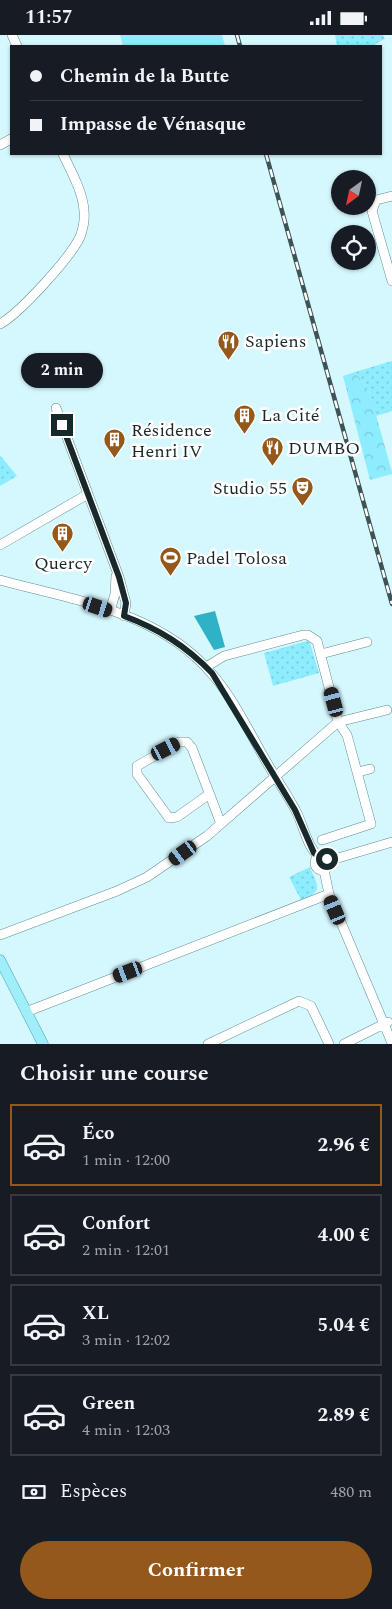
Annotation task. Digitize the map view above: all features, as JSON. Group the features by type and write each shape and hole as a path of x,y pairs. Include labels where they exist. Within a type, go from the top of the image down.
{"main road":[{"path":"0,960 43,1044"}],"street":[{"path":"0,325 23,307 72,250 82,230 83,203 63,155"},
{"path":"392,196 376,200 372,211 392,281"},
{"path":"56,408 114,564 125,600 124,616"},
{"path":"0,545 88,494"},
{"path":"110,611 116,585 114,564"},
{"path":"0,580 124,616 168,635 206,667 230,700 277,775 310,845 319,857 323,857 328,861"},
{"path":"206,667 224,656 303,635 314,638 321,654 338,722 347,735 371,824 322,840"},
{"path":"321,654 367,642"},
{"path":"0,935 139,882 171,862 221,824 338,722 387,710"},
{"path":"208,795 177,817 169,818 137,773 137,766 179,742 187,742 192,748 208,795 221,824"},
{"path":"358,772 370,769"},
{"path":"328,861 392,842"},
{"path":"319,857 316,860 315,866 324,870"},
{"path":"324,870 328,866 328,861"},
{"path":"324,870 329,895 386,1023 392,1043"},
{"path":"26,1012 329,895"},
{"path":"208,1044 299,1001 310,1006 329,1044"},
{"path":"344,1044 386,1023"}],"green space":[{"path":"120,35 222,35 225,45 123,45"},
{"path":"335,35 383,35 385,39 376,45 337,45"},
{"path":"392,361 392,411 376,416 369,390 355,372"},
{"path":"355,372 369,390 392,472 392,474 370,480 343,376"},
{"path":"0,455 17,476 0,486"},
{"path":"307,641 310,643 319,673 273,686 264,653"},
{"path":"310,867 317,888 313,894 301,900 289,877"}],"shaded area":[{"path":"215,611 225,647 214,650 194,616"}],"railway":[{"path":"237,35 240,45"},
{"path":"266,155 392,604"}],"place":[{"name":"Sapiens","path":"229,360"},
{"name":"La Cité","path":"245,434"},
{"name":"Résidence Henri IV","path":"115,459"},
{"name":"DUMBO","path":"272,467"},
{"name":"Studio 55","path":"303,507"},
{"name":"Quercy","path":"63,552"},
{"name":"Padel Tolosa","path":"170,577"}],"route":[{"path":"62,425 119,577 126,603 124,616 145,623 168,635 194,655 212,673 295,810 314,853 319,857 327,859"}]}
